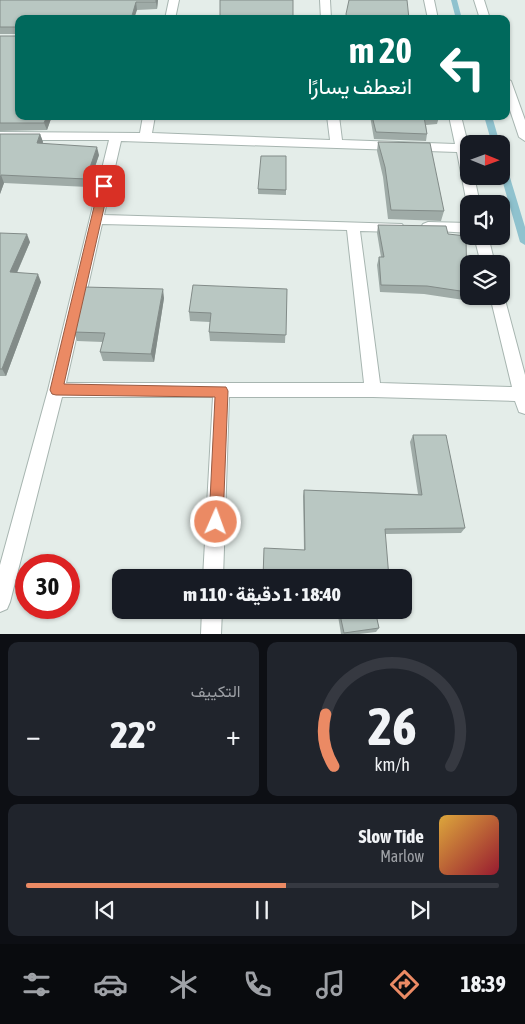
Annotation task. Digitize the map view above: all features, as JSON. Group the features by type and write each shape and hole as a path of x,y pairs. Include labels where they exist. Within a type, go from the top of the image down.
{"street":[{"path":"171,15 174,0"},
{"path":"325,0 326,15"},
{"path":"429,0 432,15"},
{"path":"479,0 484,15"},
{"path":"510,93 525,137"},
{"path":"145,137 149,120"},
{"path":"333,120 336,144"},
{"path":"456,120 460,136"},
{"path":"0,136 145,137 460,148"},
{"path":"0,602 56,390 116,138"},
{"path":"96,219 460,228"},
{"path":"353,226 373,390"},
{"path":"56,390 373,390 524,400 499,305"},
{"path":"214,569 221,391"},
{"path":"211,634 212,619"}],"building":[{"path":"0,0 156,0 156,2 136,2 132,15 15,15 15,27 0,27"},
{"path":"220,0 293,0 293,15 220,15"},
{"path":"349,0 407,0 409,15 346,15"},
{"path":"0,36 15,36 15,120 45,120 44,123 0,123"},
{"path":"373,120 425,120 427,134 376,132"},
{"path":"0,134 40,134 37,143 97,147 86,179 1,175 0,178"},
{"path":"378,142 430,143 444,211 391,210 385,167"},
{"path":"261,156 286,156 286,190 258,189"},
{"path":"378,225 446,226 448,234 460,235 460,245 466,245 466,255 460,255 460,291 427,286 381,285 379,257 384,257"},
{"path":"0,233 27,234 10,272 38,274 2,369 0,369"},
{"path":"193,285 287,289 286,335 209,332 211,313 189,312"},
{"path":"84,287 163,289 151,354 100,352 105,333 74,332"},
{"path":"413,435 446,435 465,528 385,529 388,569 263,569 264,548 305,550 304,490 422,495"},
{"path":"341,619 377,619 379,628 344,633"}],"waterway":[{"path":"454,0 458,15"},
{"path":"489,120 493,135"},
{"path":"508,185 525,242"}],"route":[{"path":"104,186 56,390 221,391 216,522"}]}
